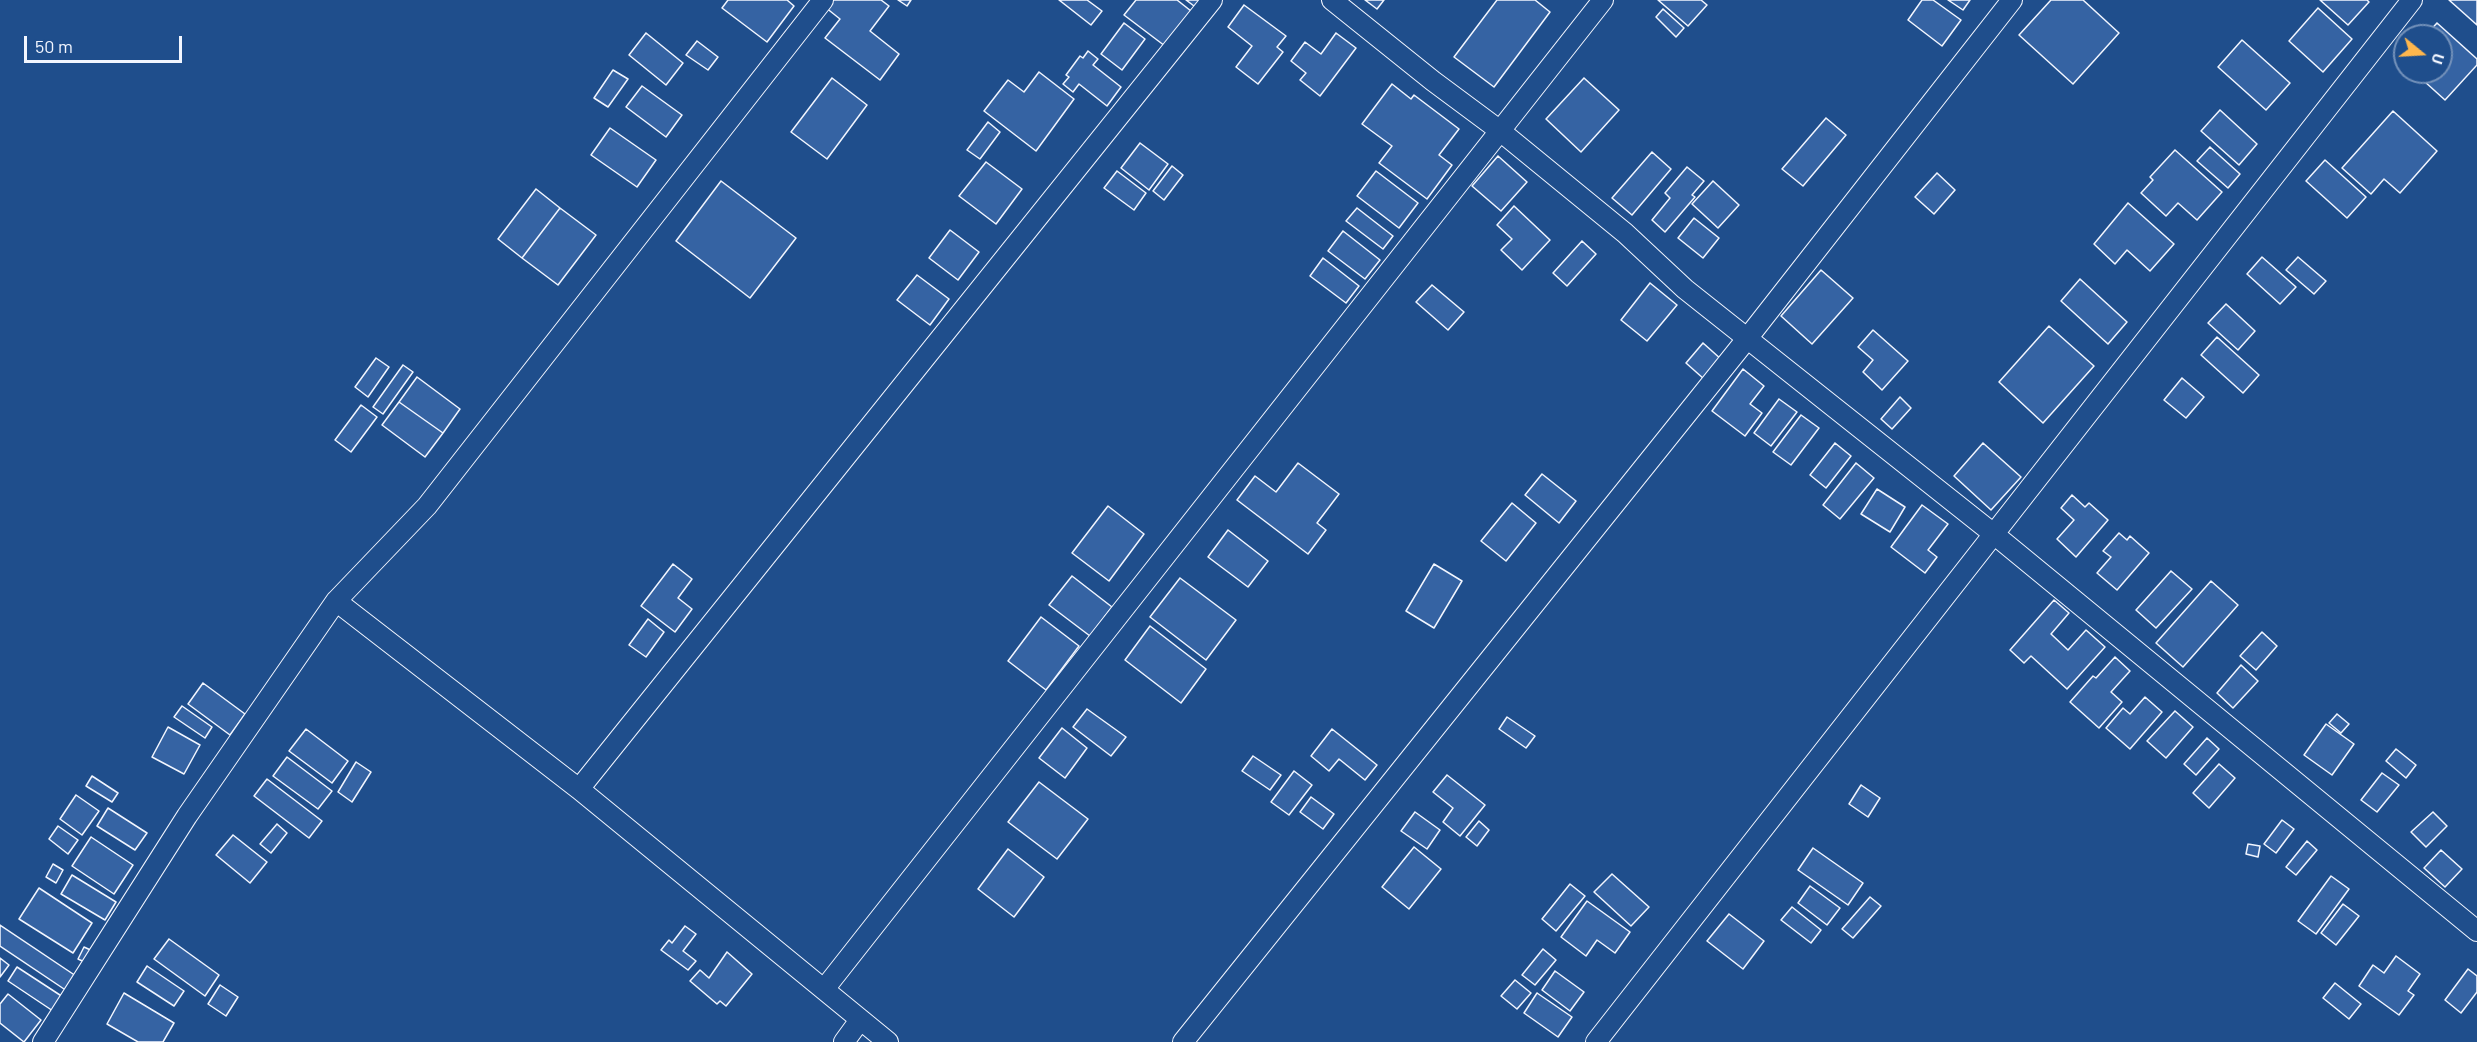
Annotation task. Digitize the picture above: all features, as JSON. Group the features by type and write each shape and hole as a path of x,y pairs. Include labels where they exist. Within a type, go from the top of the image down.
{"street":[{"path":"43,1042 187,816 336,601 427,506 823,0"},
{"path":"579,789 1212,0"},
{"path":"1332,0 1432,81 1499,130 1625,233 1684,289 1746,340 1995,535 2477,931"},
{"path":"825,988 1603,0"},
{"path":"1183,1042 1746,340 2012,0"},
{"path":"1596,1042 2412,0"},
{"path":"336,601 579,789 825,988 888,1042"},
{"path":"844,1042 860,1020"}],"building":[{"path":"728,0 787,0 794,6 767,42 722,8"},
{"path":"830,0 881,0 889,6 870,31 899,54 880,80 825,38 840,19 825,7"},
{"path":"898,0 911,0 907,6"},
{"path":"1059,0 1087,0 1102,11 1091,25"},
{"path":"1136,0 1177,0 1191,11 1165,46 1124,15"},
{"path":"1186,0 1205,0 1198,9"},
{"path":"1365,0 1384,0 1377,9"},
{"path":"1497,0 1535,0 1550,12 1494,87 1454,57"},
{"path":"1658,0 1701,0 1707,5 1688,26"},
{"path":"1922,0 1933,0 1961,20 1942,46 1908,20"},
{"path":"1948,0 1970,0 1963,10"},
{"path":"2051,0 2083,0 2119,33 2073,84 2019,35"},
{"path":"2320,0 2367,0 2369,2 2348,25"},
{"path":"2449,0 2477,0 2477,25"},
{"path":"1244,5 1286,36 1277,47 1283,52 1258,84 1236,67 1252,46 1228,27"},
{"path":"2318,8 2352,39 2323,72 2289,41"},
{"path":"1663,9 1684,28 1676,37 1656,17"},
{"path":"1124,23 1145,39 1122,70 1101,54"},
{"path":"646,33 683,63 666,85 629,55"},
{"path":"1336,33 1356,48 1320,96 1300,80 1306,73 1291,61 1305,42 1321,54"},
{"path":"2453,37 2477,59 2477,65 2445,100 2427,84 2453,84"},
{"path":"2242,40 2290,83 2266,110 2218,67"},
{"path":"697,41 718,57 708,70 686,55"},
{"path":"1088,51 1098,59 1093,65 1121,87 1107,106 1079,84 1073,92 1063,84 1069,77 1066,75 1080,56 1083,58"},
{"path":"613,70 628,79 608,107 594,98"},
{"path":"1039,72 1074,99 1036,151 984,111 1008,80 1024,92"},
{"path":"832,78 867,105 827,159 791,132"},
{"path":"1584,78 1619,110 1581,152 1546,119"},
{"path":"1392,84 1411,99 1414,95 1459,129 1439,155 1452,165 1427,199 1379,163 1392,146 1362,124"},
{"path":"642,86 682,115 666,137 626,107"},
{"path":"2220,110 2257,144 2239,165 2201,131"},
{"path":"2393,111 2437,151 2400,193 2384,179 2371,194 2342,168"},
{"path":"1826,118 1846,135 1803,186 1782,169"},
{"path":"988,122 1000,132 980,159 967,150"},
{"path":"610,128 656,160 637,187 591,155"},
{"path":"1140,143 1168,164 1149,190 1121,168"},
{"path":"2210,147 2240,174 2228,188 2197,161"},
{"path":"2175,150 2222,192 2197,220 2178,203 2166,216 2141,193 2153,180 2150,177"},
{"path":"1652,152 1671,169 1632,215 1612,198"},
{"path":"1498,156 1527,182 1501,211 1472,186"},
{"path":"2325,160 2366,197 2347,218 2306,181"},
{"path":"986,162 1022,189 996,224 959,196"},
{"path":"1172,166 1183,175 1164,200 1153,191"},
{"path":"1687,167 1704,181 1692,195 1695,197 1665,232 1652,220 1670,198 1665,193"},
{"path":"1117,171 1146,193 1134,210 1104,188"},
{"path":"1376,171 1418,203 1399,228 1357,196"},
{"path":"1937,173 1955,190 1934,214 1915,197"},
{"path":"721,181 796,238 750,298 676,241"},
{"path":"1713,181 1739,205 1718,228 1692,204"},
{"path":"536,189 560,208 522,258 498,239"},
{"path":"2128,203 2174,244 2150,271 2127,250 2115,264 2094,244"},
{"path":"1514,206 1550,240 1522,270 1501,250 1512,239 1497,225"},
{"path":"560,208 596,235 558,285 522,258"},
{"path":"1357,208 1393,236 1383,249 1346,221"},
{"path":"1694,218 1719,238 1703,258 1678,238"},
{"path":"950,230 979,252 958,280 929,258"},
{"path":"1343,231 1380,260 1365,279 1328,251"},
{"path":"1582,241 1596,254 1567,286 1553,273"},
{"path":"2262,257 2296,287 2280,304 2247,274"},
{"path":"2298,257 2326,281 2314,294 2286,270"},
{"path":"1323,258 1359,286 1346,303 1310,276"},
{"path":"1821,270 1853,298 1812,344 1781,316"},
{"path":"917,275 949,299 930,325 897,300"},
{"path":"2080,279 2127,322 2108,344 2061,301"},
{"path":"1650,283 1677,305 1647,341 1621,320"},
{"path":"1432,285 1464,312 1448,330 1416,302"},
{"path":"2226,304 2255,331 2238,350 2208,323"},
{"path":"2049,326 2094,366 2043,423 1999,382"},
{"path":"1873,330 1908,361 1882,390 1863,372 1873,360 1858,347"},
{"path":"2217,337 2259,375 2243,393 2201,355"},
{"path":"1703,343 1722,360 1704,379 1686,363"},
{"path":"376,358 389,367 368,397 355,387"},
{"path":"403,365 413,372 383,414 373,407"},
{"path":"1743,369 1764,386 1750,404 1762,413 1745,436 1712,411"},
{"path":"417,377 460,409 443,433 399,402"},
{"path":"2182,378 2204,397 2186,418 2164,400"},
{"path":"1900,397 1911,408 1892,429 1881,419"},
{"path":"1779,399 1797,412 1771,446 1754,433"},
{"path":"399,402 443,433 425,457 382,425"},
{"path":"361,405 377,417 351,452 335,440"},
{"path":"1801,415 1819,428 1791,465 1773,452"},
{"path":"1835,443 1851,456 1826,488 1810,475"},
{"path":"1983,443 2021,477 1991,510 1954,476"},
{"path":"1298,463 1339,494 1317,523 1326,530 1308,554 1237,500 1255,476 1276,492"},
{"path":"1856,463 1874,478 1840,519 1823,505"},
{"path":"1542,474 1576,501 1559,523 1525,495"},
{"path":"1877,489 1905,507 1890,532 1861,514"},
{"path":"2072,495 2085,507 2089,503 2108,520 2076,557 2057,539 2074,520 2061,508"},
{"path":"1512,503 1536,523 1506,561 1481,541"},
{"path":"1922,505 1948,524 1928,550 1937,557 1925,573 1891,547"},
{"path":"1108,506 1144,534 1109,581 1072,553"},
{"path":"1228,530 1268,561 1248,587 1208,557"},
{"path":"2119,533 2127,540 2130,536 2149,553 2117,590 2097,573 2111,557 2103,551"},
{"path":"673,564 692,579 678,598 692,609 675,632 641,606"},
{"path":"1434,564 1462,581 1434,628 1406,611"},
{"path":"2171,571 2192,589 2156,628 2136,610"},
{"path":"1072,576 1112,607 1090,636 1049,605"},
{"path":"1180,578 1236,620 1206,660 1150,617"},
{"path":"2211,581 2238,605 2183,667 2156,643"},
{"path":"2054,600 2069,613 2051,634 2068,650 2086,630 2105,647 2067,689 2031,656 2024,663 2010,650"},
{"path":"1041,617 1079,646 1046,690 1008,661"},
{"path":"648,619 664,632 646,657 629,645"},
{"path":"1150,626 1206,669 1181,703 1125,660"},
{"path":"2262,632 2277,646 2256,670 2240,656"},
{"path":"2115,657 2130,671 2111,692 2122,702 2099,728 2070,702 2093,676 2096,678"},
{"path":"2241,665 2258,681 2233,708 2217,693"},
{"path":"203,683 245,714 230,735 188,704"},
{"path":"2145,697 2162,712 2130,749 2106,728 2123,708 2130,714"},
{"path":"182,706 212,727 205,738 174,717"},
{"path":"1087,709 1126,737 1111,756 1073,727"},
{"path":"2175,711 2193,727 2166,758 2147,741"},
{"path":"2337,714 2349,724 2341,733 2329,723"},
{"path":"1507,717 1535,736 1526,748 1499,729"},
{"path":"2326,724 2354,744 2332,775 2304,755"},
{"path":"168,727 200,745 184,774 152,757"},
{"path":"1062,728 1087,748 1065,778 1039,758"},
{"path":"306,729 348,761 332,783 289,751"},
{"path":"1332,729 1377,765 1365,780 1339,759 1329,771 1311,756"},
{"path":"2207,738 2219,749 2196,775 2184,764"},
{"path":"2396,749 2416,765 2406,778 2386,761"},
{"path":"1253,756 1281,775 1270,790 1242,771"},
{"path":"287,757 332,791 318,809 273,776"},
{"path":"356,762 371,772 352,802 338,792"},
{"path":"2219,764 2235,778 2209,808 2193,793"},
{"path":"1294,771 1312,785 1289,815 1271,802"},
{"path":"2382,773 2399,785 2377,812 2361,800"},
{"path":"1447,775 1485,805 1460,836 1443,822 1453,808 1433,792"},
{"path":"92,776 118,793 112,802 86,786"},
{"path":"267,779 322,821 309,838 254,796"},
{"path":"1039,782 1088,819 1057,859 1008,822"},
{"path":"1861,785 1880,798 1868,817 1849,804"},
{"path":"76,795 99,811 82,835 60,819"},
{"path":"1311,797 1334,814 1323,829 1300,812"},
{"path":"108,808 147,833 135,850 97,826"},
{"path":"1415,812 1440,830 1427,849 1401,831"},
{"path":"2433,812 2447,826 2426,847 2411,832"},
{"path":"2282,820 2294,829 2276,853 2264,844"},
{"path":"1479,821 1489,830 1477,846 1466,837"},
{"path":"277,824 287,833 271,853 260,844"},
{"path":"58,826 78,840 68,854 49,839"},
{"path":"233,835 267,862 250,883 216,855"},
{"path":"91,837 133,865 114,894 72,866"},
{"path":"2307,841 2317,850 2296,875 2286,867"},
{"path":"2248,844 2260,846 2258,857 2246,854"},
{"path":"1414,847 1441,869 1409,909 1382,887"},
{"path":"1813,848 1863,883 1848,905 1798,870"},
{"path":"1008,849 1044,877 1014,917 978,889"},
{"path":"2441,850 2462,869 2445,887 2424,868"},
{"path":"53,864 63,870 56,883 46,877"},
{"path":"1612,874 1649,907 1631,926 1594,892"},
{"path":"72,875 116,902 105,920 61,894"},
{"path":"2331,876 2349,889 2316,934 2298,921"},
{"path":"1570,884 1585,896 1556,931 1542,919"},
{"path":"1810,886 1840,908 1827,925 1798,903"},
{"path":"39,888 92,923 73,953 19,919"},
{"path":"1870,897 1881,906 1853,938 1842,929"},
{"path":"1587,901 1630,932 1615,953 1597,940 1586,956 1561,937"},
{"path":"2343,904 2359,916 2336,945 2321,933"},
{"path":"1792,907 1821,930 1811,943 1781,920"},
{"path":"1729,914 1764,941 1743,969 1707,941"},
{"path":"0,925 76,976 67,991 0,946"},
{"path":"685,926 696,934 683,951 696,961 688,970 661,950 669,940 672,943"},
{"path":"169,939 219,975 205,996 154,959"},
{"path":"84,947 97,953 91,965 78,959"},
{"path":"1543,949 1556,960 1535,985 1522,975"},
{"path":"727,952 752,974 726,1006 720,1001 717,1004 690,981 700,970 709,978"},
{"path":"2396,956 2420,974 2408,991 2414,995 2399,1015 2359,986 2373,965 2384,973"},
{"path":"0,958 9,965 0,977"},
{"path":"147,966 184,991 174,1006 137,982"},
{"path":"17,967 63,997 53,1011 8,981"},
{"path":"2468,969 2477,976 2477,992 2461,1013 2445,1000"},
{"path":"1555,971 1584,992 1570,1011 1542,990"},
{"path":"1515,980 1531,993 1517,1009 1501,996"},
{"path":"2335,983 2361,1004 2349,1019 2323,998"},
{"path":"220,985 238,997 226,1016 208,1004"},
{"path":"124,993 174,1023 163,1042 138,1042 107,1024"},
{"path":"1537,993 1572,1017 1558,1037 1524,1013"},
{"path":"8,994 41,1020 24,1042 0,1023 0,1004"}]}
